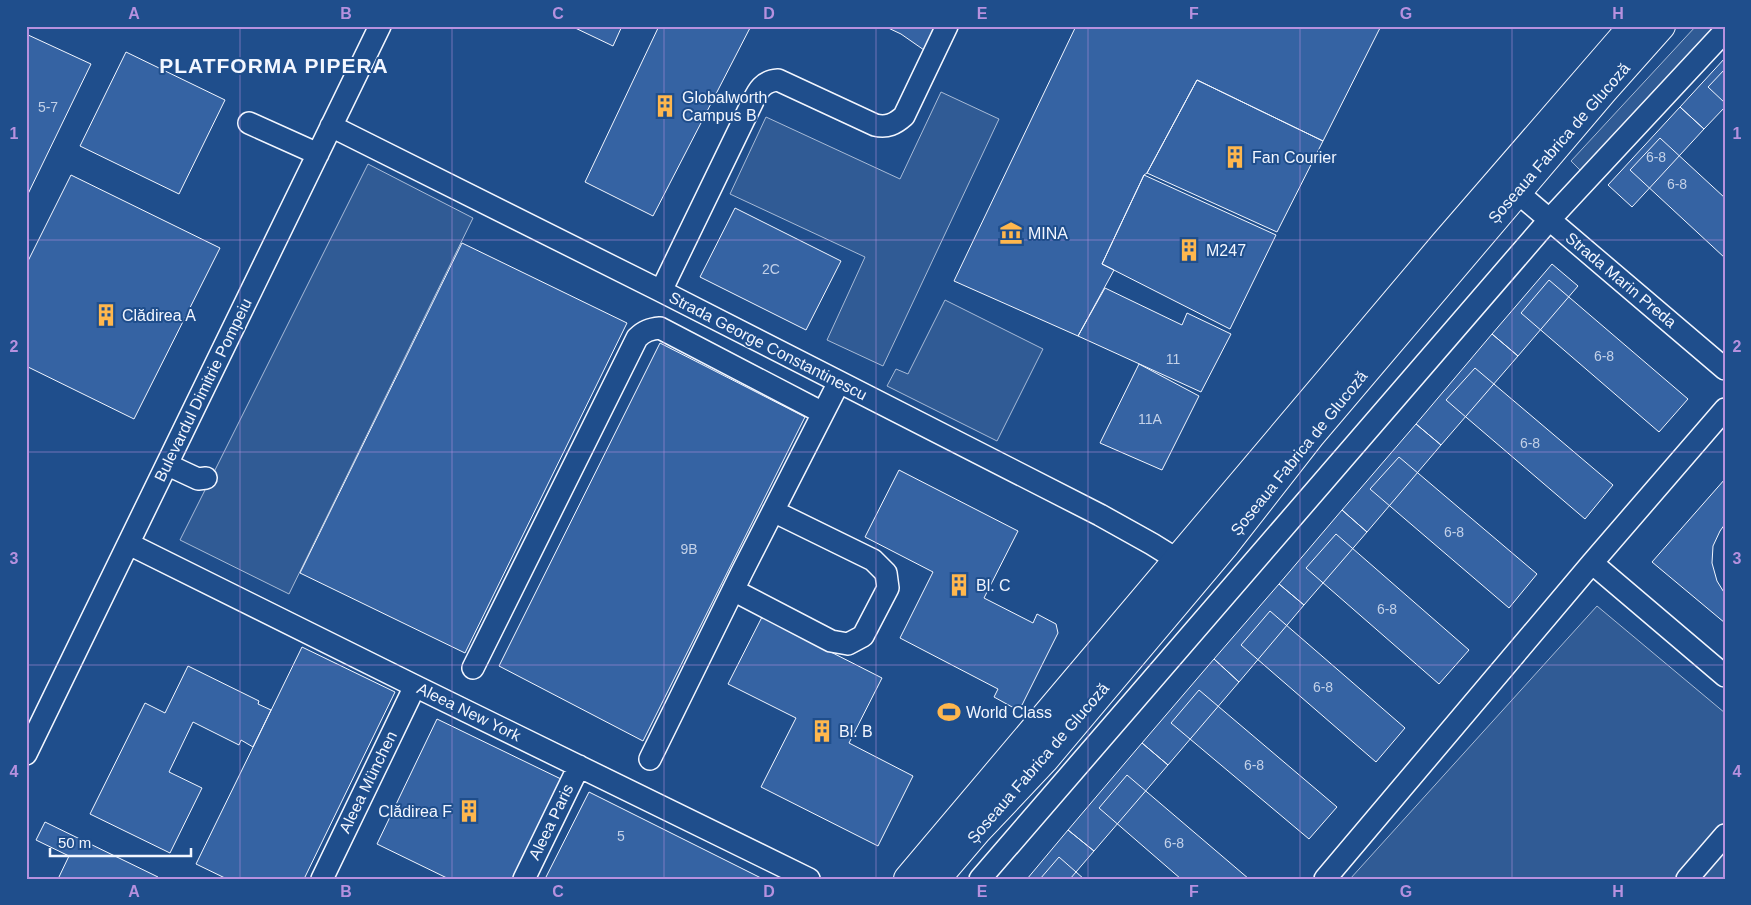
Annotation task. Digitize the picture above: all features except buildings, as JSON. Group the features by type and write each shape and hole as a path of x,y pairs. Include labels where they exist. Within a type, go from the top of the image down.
{"main road":[{"name":"Șoseaua Fabrica de Glucoză","path":"908,879 1468,216 1633,26"},
{"name":"Șoseaua Fabrica de Glucoză","path":"936,879 1044,760 1200,575 1312,434 1660,26"}],"street":[{"name":"Bulevardul Dimitrie Pompeiu","path":"26,754 380,26"},
{"path":"660,291 763,84 770,80 778,80 875,125 888,126 899,121 904,116 947,26"},
{"path":"980,879 1550,219 1725,31"},
{"path":"249,123 318,154"},
{"name":"Strada George Constantinescu","path":"331,126 1100,515 1200,575"},
{"name":"Strada Marin Preda","path":"1517,192 1725,368"},
{"path":"473,668 641,334 647,330 660,328 823,413"},
{"path":"650,758 839,382"},
{"path":"1326,879 1592,563 1725,409"},
{"path":"168,465 202,481"},
{"path":"733,590 831,641 848,644 864,636 888,588 886,573 873,560 773,511"},
{"name":"Aleea New York","path":"129,544 809,879"},
{"path":"1592,563 1725,676"},
{"name":"Aleea München","path":"322,879 415,686"},
{"name":"Aleea Paris","path":"524,879 579,766"},
{"path":"1687,879 1725,836"}],"shaded area":[{"path":"1696,26 1718,26 1583,173 1571,161"},
{"path":"941,92 999,119 883,366 827,340 865,257 730,194 766,117 900,179"},
{"path":"368,164 473,218 289,594 180,540"},
{"path":"945,300 1043,349 997,441 887,386 896,369 908,374"},
{"path":"1597,606 1725,713 1725,879 1350,879"}],"place":[{"name":"Globalworth Campus B","path":"665,106"},
{"name":"Fan Courier","path":"1235,157"},
{"name":"MINA","path":"1011,233"},
{"name":"M247","path":"1189,250"},
{"name":"Clădirea A","path":"106,315"},
{"name":"Bl. C","path":"959,585"},
{"name":"World Class","path":"949,712"},
{"name":"Bl. B","path":"822,731"},
{"name":"Clădirea F","path":"469,811"}],"district":[{"name":"PLATFORMA PIPERA","path":"274,65"}]}
